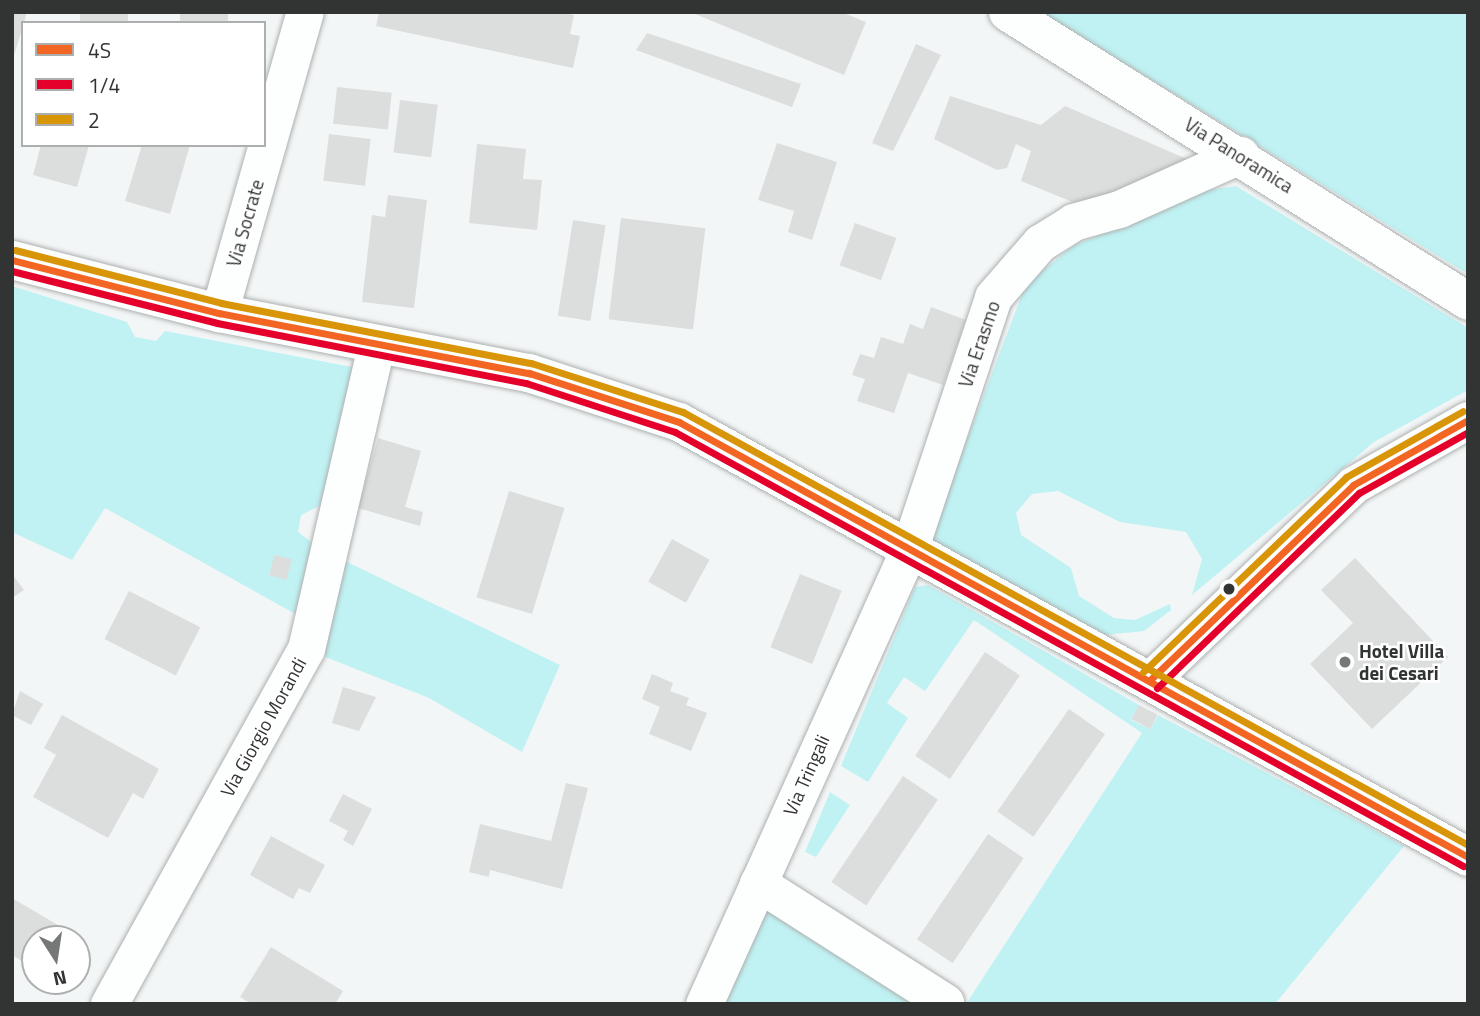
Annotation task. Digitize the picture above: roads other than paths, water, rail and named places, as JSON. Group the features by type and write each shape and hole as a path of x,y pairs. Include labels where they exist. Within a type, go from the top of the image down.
{"main road":[{"path":"12,260 219,313 529,373 679,422 1468,857"}],"street":[{"name":"Via Socrate","path":"266,147 304,12"},
{"name":"Via Panoramica","path":"1007,12 1240,155 1468,301"},
{"name":"Via Socrate","path":"219,313 266,147"},
{"name":"Via Erasmo","path":"910,547 993,297 1013,271 1073,222 1119,209 1240,155"},
{"name":"Via Giorgio Morandi","path":"109,1004 306,649 376,345"},
{"path":"1150,680 1353,485 1468,420"},
{"name":"Via Tringali","path":"704,1004 910,547"},
{"path":"758,883 945,1002"}],"place":[{"name":"Hotel Villa dei Cesari","path":"1345,662"}]}
